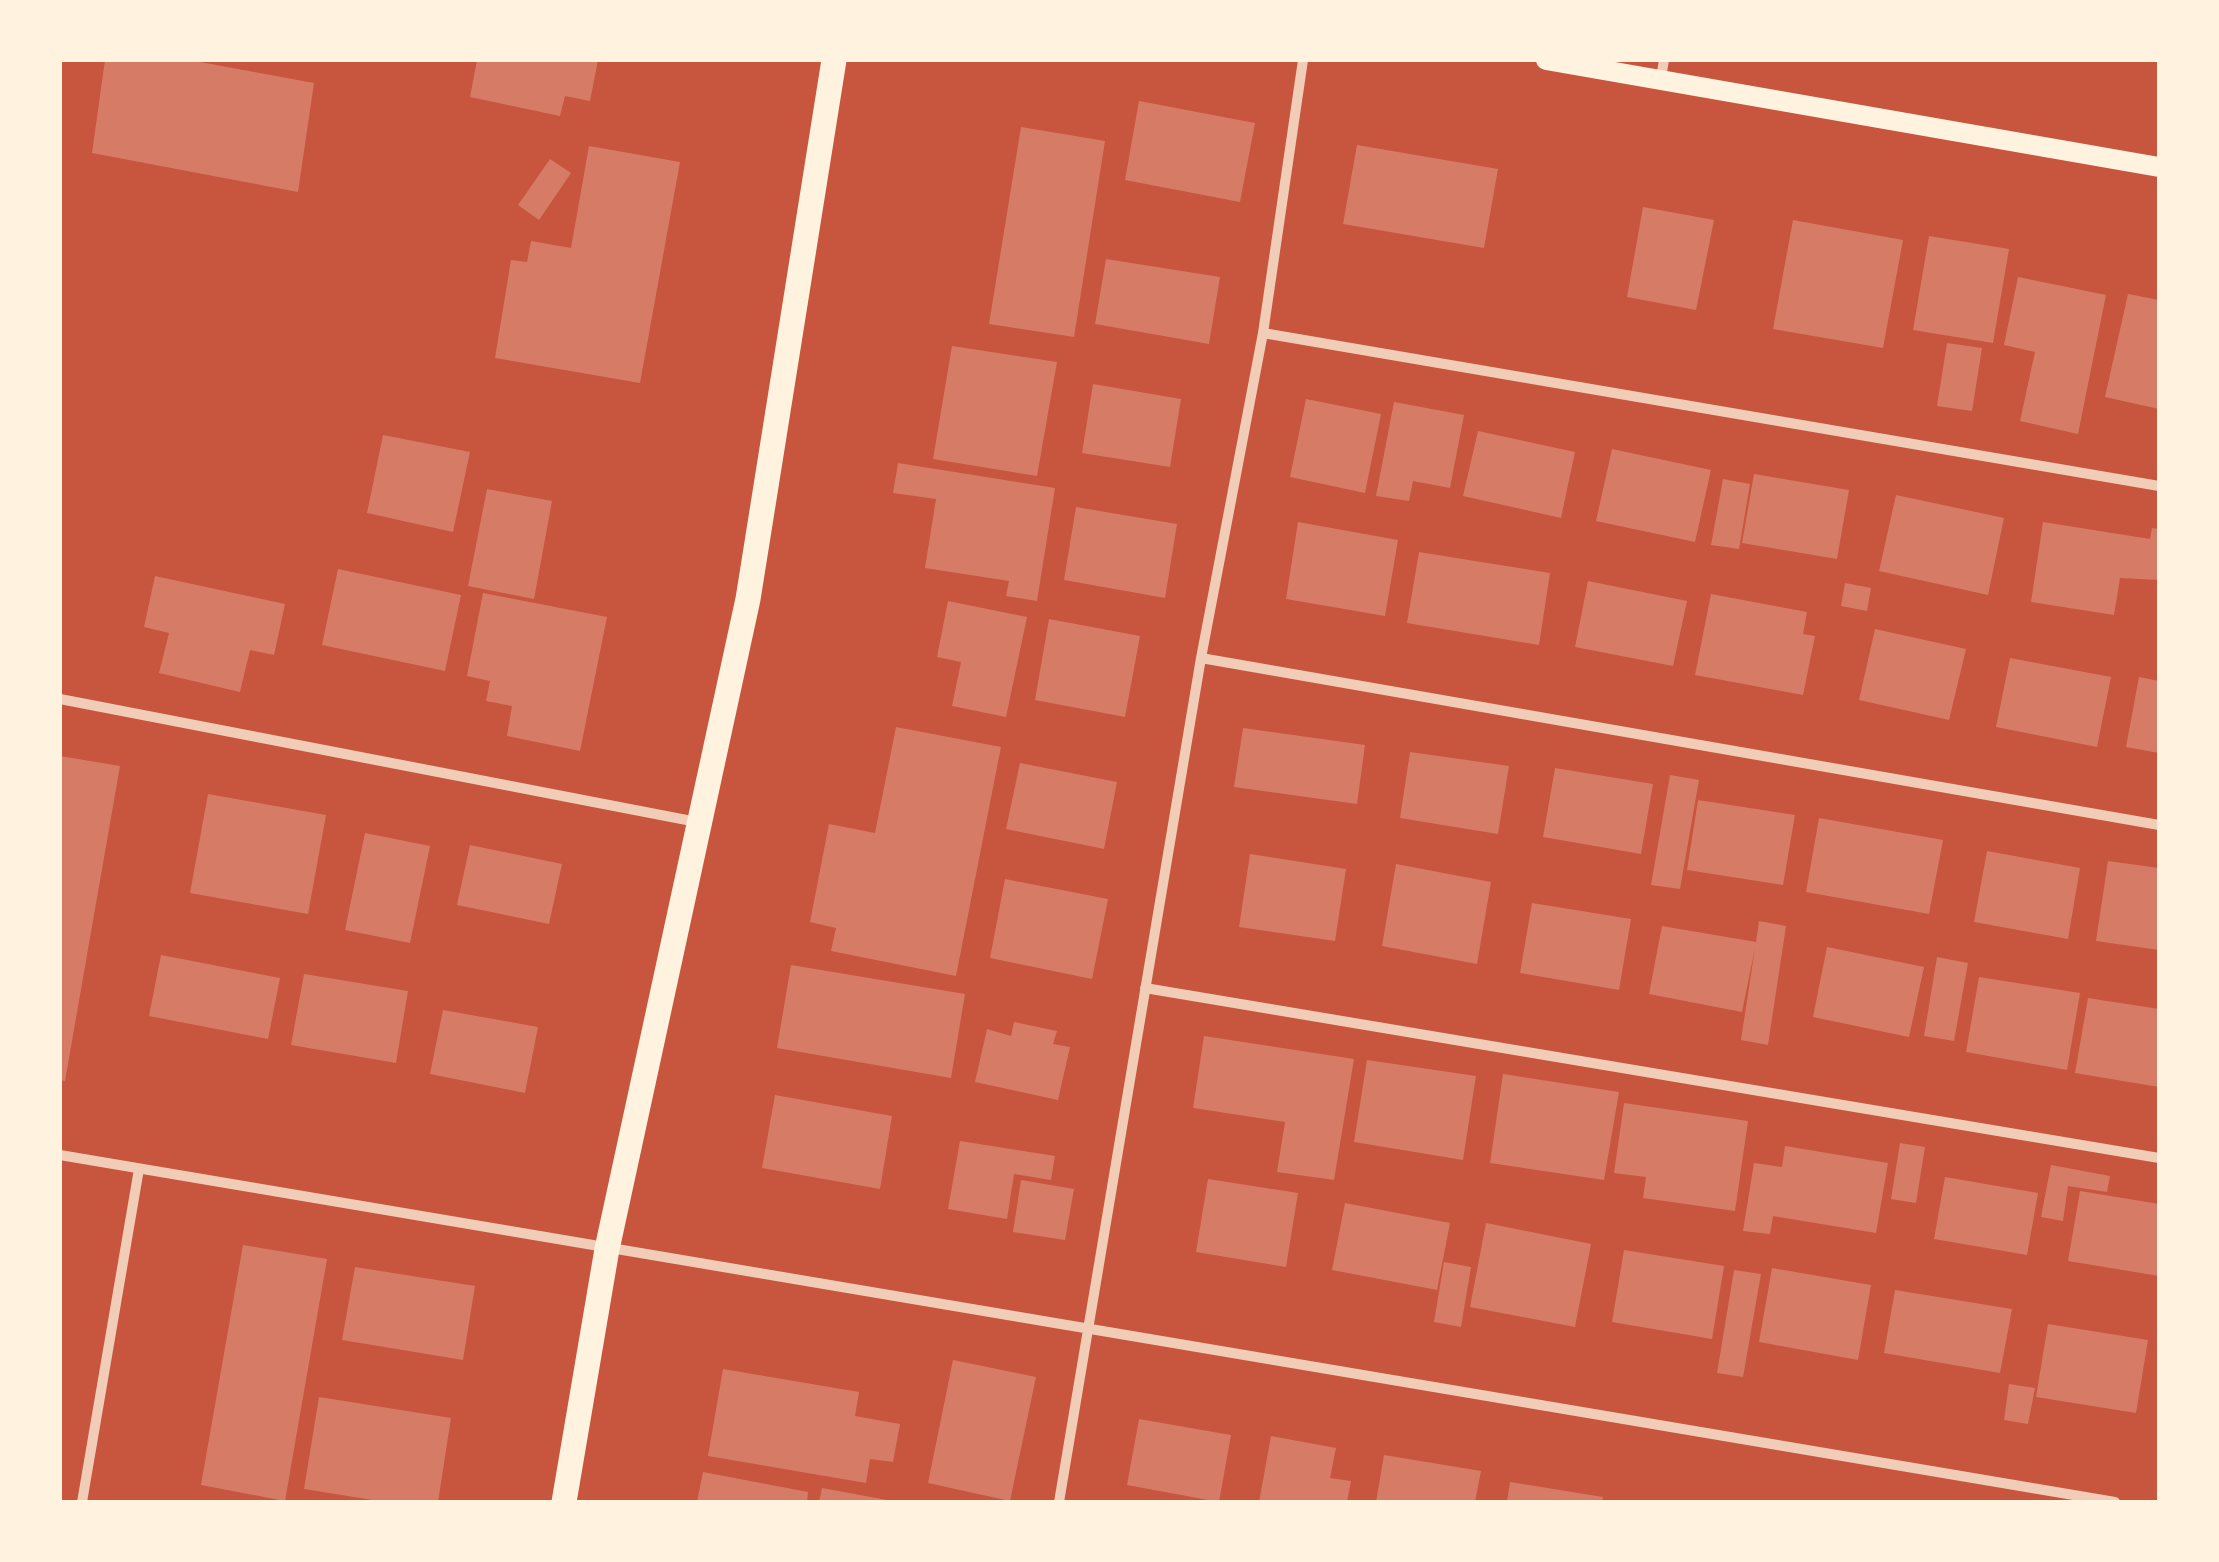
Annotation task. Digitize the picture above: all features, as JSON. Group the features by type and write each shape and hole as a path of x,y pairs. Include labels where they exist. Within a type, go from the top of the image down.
{"main road":[{"path":"564,1502 608,1249 748,598 834,60"},
{"path":"1546,60 1662,69 2159,168"}],"street":[{"path":"1059,1502 1202,658 1263,333 1303,60"},
{"path":"1263,333 2159,486"},
{"path":"1202,658 2159,825"},
{"path":"60,699 698,822"},
{"path":"1146,988 2159,1158"},
{"path":"60,1155 2115,1502"},
{"path":"82,1502 139,1169"}],"building":[{"path":"105,60 189,60 314,83 298,192 92,153"},
{"path":"477,60 598,60 590,101 565,96 560,116 470,97"},
{"path":"1139,101 1255,123 1240,202 1125,180"},
{"path":"1021,127 1105,141 1074,337 989,324"},
{"path":"1357,145 1498,169 1484,248 1343,224"},
{"path":"589,146 680,162 640,383 495,358 511,260 527,262 531,241 571,248"},
{"path":"550,159 571,173 539,220 518,205"},
{"path":"1643,207 1714,220 1696,310 1627,297"},
{"path":"1793,220 1903,240 1883,348 1773,329"},
{"path":"1929,236 2009,249 1993,343 1913,330"},
{"path":"1106,259 1220,277 1209,344 1095,324"},
{"path":"2018,277 2106,295 2078,434 2020,421 2035,352 2004,345"},
{"path":"2128,294 2159,300 2159,409 2105,397"},
{"path":"1947,343 1982,348 1972,411 1937,406"},
{"path":"952,346 1057,362 1037,476 933,459"},
{"path":"1093,384 1181,399 1170,467 1082,453"},
{"path":"1306,399 1381,414 1365,493 1290,477"},
{"path":"1394,402 1464,415 1450,488 1413,481 1409,501 1376,496"},
{"path":"1478,431 1575,452 1561,518 1463,496"},
{"path":"383,435 470,452 453,532 367,513"},
{"path":"1612,449 1711,470 1695,542 1596,521"},
{"path":"898,463 1055,488 1037,601 1006,596 1009,581 925,568 936,499 893,493"},
{"path":"1754,474 1849,490 1837,559 1742,543"},
{"path":"1723,479 1750,484 1739,549 1711,545"},
{"path":"487,489 552,501 534,599 468,586"},
{"path":"1896,495 2004,518 1988,595 1879,571"},
{"path":"1076,507 1177,524 1165,598 1064,580"},
{"path":"1298,522 1398,540 1385,616 1286,599"},
{"path":"2043,522 2150,539 2152,528 2159,529 2159,580 2120,578 2114,615 2031,602"},
{"path":"1419,552 1550,573 1539,645 1407,623"},
{"path":"338,569 461,595 445,671 322,645"},
{"path":"155,576 285,604 274,655 250,650 240,692 159,673 169,633 144,627"},
{"path":"1588,581 1687,601 1673,666 1575,647"},
{"path":"1845,583 1871,588 1867,611 1841,606"},
{"path":"483,593 607,617 580,751 507,736 512,706 486,701 490,681 467,676"},
{"path":"1711,594 1807,612 1803,634 1815,636 1803,695 1695,675"},
{"path":"948,601 1027,617 1006,717 952,706 961,662 937,657"},
{"path":"1049,619 1140,636 1125,717 1035,700"},
{"path":"1875,629 1966,649 1949,720 1859,700"},
{"path":"2010,658 2111,677 2097,747 1996,727"},
{"path":"2139,677 2159,681 2159,753 2126,747"},
{"path":"896,727 1001,747 956,976 831,951 836,928 810,922 829,824 875,833"},
{"path":"1243,728 1365,745 1357,804 1234,787"},
{"path":"1410,752 1509,766 1498,834 1400,818"},
{"path":"60,756 120,766 65,1081 60,1080"},
{"path":"1020,763 1117,782 1104,849 1006,829"},
{"path":"1555,768 1653,784 1641,854 1543,837"},
{"path":"1670,775 1699,780 1680,889 1651,885"},
{"path":"208,794 326,815 308,914 190,893"},
{"path":"1698,800 1795,815 1783,885 1687,870"},
{"path":"1819,818 1943,840 1929,914 1806,892"},
{"path":"365,833 430,846 410,943 345,930"},
{"path":"470,845 562,864 549,924 457,905"},
{"path":"1987,851 2080,868 2068,939 1974,922"},
{"path":"1250,854 1346,869 1335,941 1239,927"},
{"path":"2108,861 2159,868 2159,950 2096,941"},
{"path":"1396,864 1491,882 1477,964 1382,946"},
{"path":"1005,879 1108,899 1092,979 990,958"},
{"path":"1532,903 1631,919 1619,990 1520,973"},
{"path":"1759,921 1786,926 1768,1045 1741,1040 1755,948 1742,1012 1649,994 1662,926 1756,942"},
{"path":"1827,947 1924,967 1909,1037 1813,1017"},
{"path":"161,955 280,978 268,1039 149,1016"},
{"path":"1937,957 1968,963 1954,1041 1924,1036"},
{"path":"791,965 965,994 951,1078 777,1048"},
{"path":"304,974 408,991 396,1063 291,1045"},
{"path":"1979,977 2080,993 2067,1070 1966,1052"},
{"path":"2088,998 2159,1009 2159,1087 2075,1073"},
{"path":"443,1010 538,1027 525,1093 430,1074"},
{"path":"1014,1022 1057,1031 1053,1044 1070,1047 1058,1100 975,1082 987,1029 1011,1036"},
{"path":"1204,1036 1354,1059 1334,1180 1277,1172 1285,1122 1193,1108"},
{"path":"1367,1060 1476,1076 1463,1160 1354,1142"},
{"path":"1503,1074 1619,1092 1604,1180 1490,1163"},
{"path":"775,1095 892,1116 880,1189 762,1168"},
{"path":"1624,1103 1748,1121 1735,1211 1643,1198 1646,1177 1614,1173"},
{"path":"960,1141 1055,1156 1051,1180 1014,1174 1007,1219 948,1209"},
{"path":"1900,1143 1925,1147 1916,1203 1891,1199"},
{"path":"1785,1146 1888,1163 1876,1233 1773,1216 1770,1234 1743,1231 1754,1163 1782,1167"},
{"path":"2051,1165 2110,1176 2107,1192 2068,1186 2063,1221 2041,1217"},
{"path":"1945,1177 2038,1193 2027,1255 1934,1239"},
{"path":"1208,1179 1298,1193 1286,1267 1196,1252"},
{"path":"1021,1180 1074,1189 1065,1240 1013,1232"},
{"path":"2080,1191 2159,1204 2159,1276 2068,1261"},
{"path":"1345,1203 1450,1223 1437,1290 1332,1270"},
{"path":"1486,1223 1591,1244 1575,1327 1470,1307"},
{"path":"243,1245 327,1259 285,1501 201,1485"},
{"path":"1624,1250 1724,1266 1712,1339 1612,1322"},
{"path":"1444,1262 1471,1267 1461,1327 1434,1322"},
{"path":"355,1267 475,1286 463,1360 342,1340"},
{"path":"1772,1268 1871,1285 1858,1360 1759,1342"},
{"path":"1734,1270 1761,1274 1743,1377 1717,1373"},
{"path":"1895,1290 2012,1309 2000,1373 1884,1353"},
{"path":"2048,1324 2148,1340 2136,1413 2036,1397"},
{"path":"953,1360 1036,1377 1010,1501 928,1483"},
{"path":"723,1369 859,1392 855,1416 900,1424 893,1462 870,1459 866,1483 708,1456"},
{"path":"2009,1384 2035,1388 2028,1424 2004,1420"},
{"path":"319,1397 451,1418 438,1502 385,1502 304,1489"},
{"path":"1139,1419 1231,1435 1219,1502 1127,1485"},
{"path":"1271,1436 1336,1448 1330,1478 1351,1481 1347,1502 1259,1502"},
{"path":"1384,1455 1481,1471 1475,1502 1376,1502"},
{"path":"703,1472 808,1492 807,1502 697,1502"},
{"path":"1510,1482 1603,1497 1602,1502 1507,1502"},
{"path":"822,1488 887,1500 887,1502 819,1502"}]}
